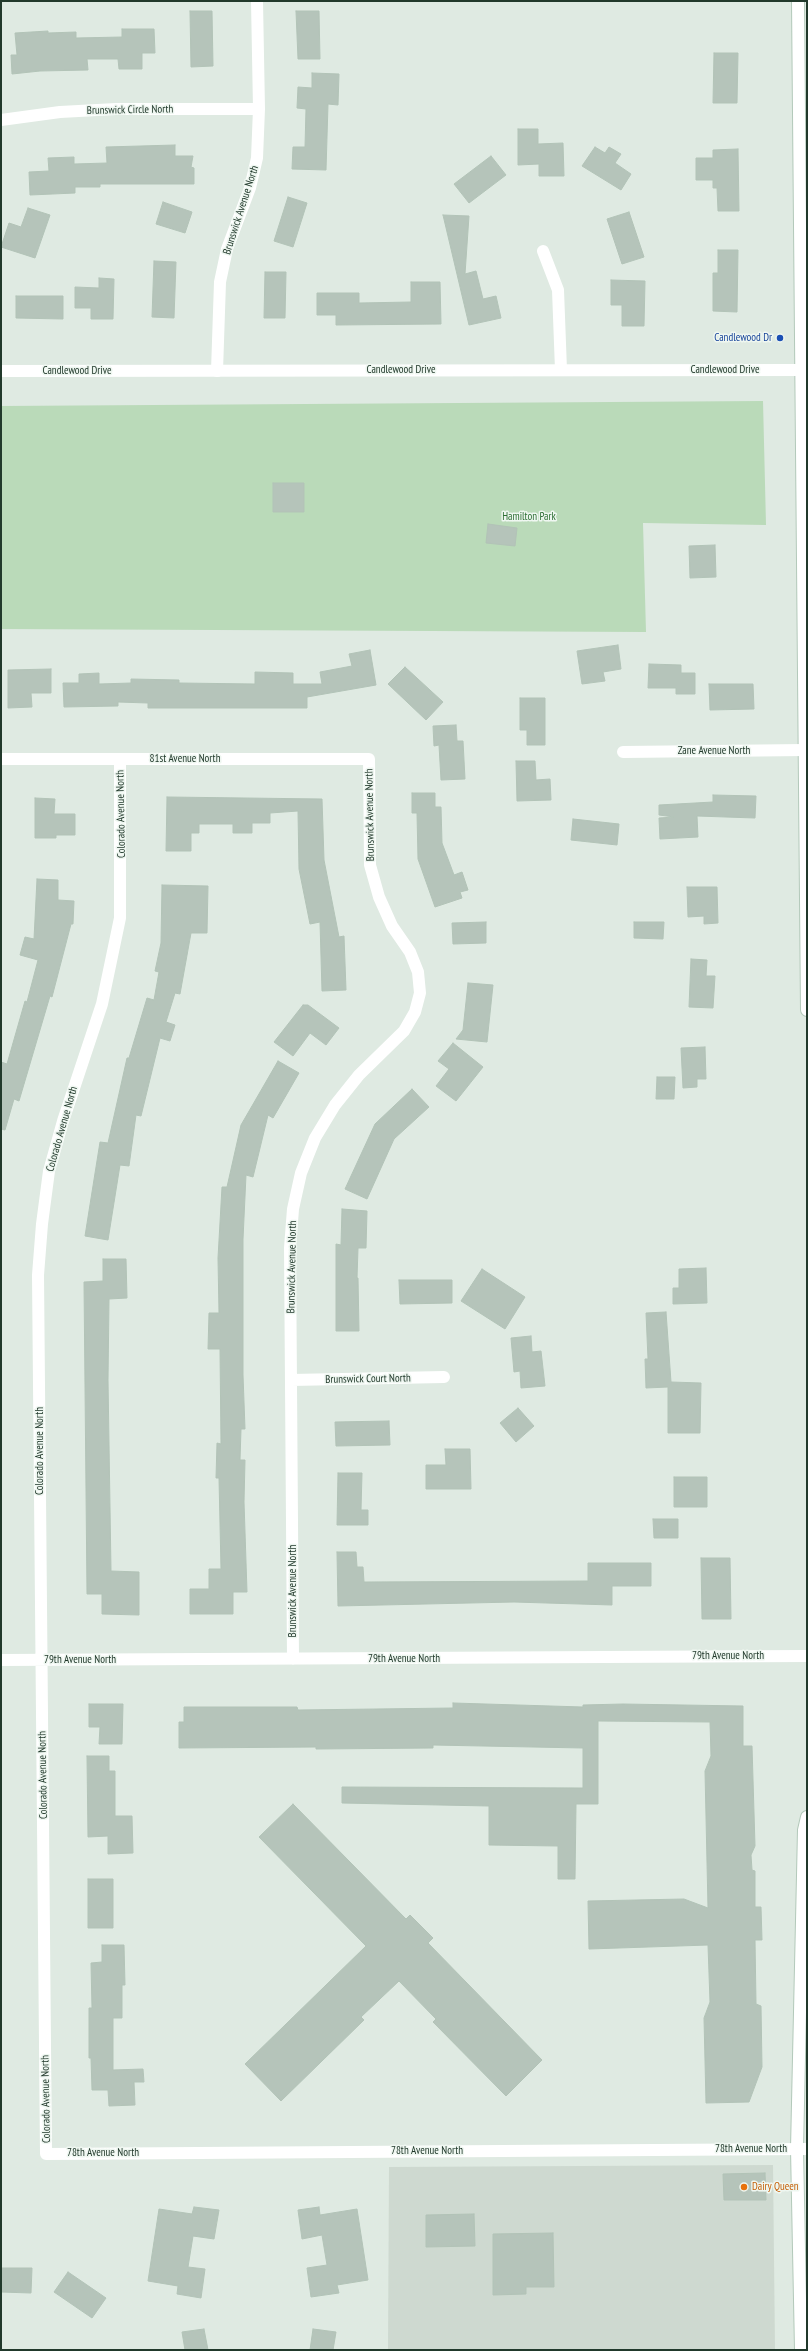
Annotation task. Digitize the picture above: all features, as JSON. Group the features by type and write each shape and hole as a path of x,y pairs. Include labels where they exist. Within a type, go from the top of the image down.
{"street":[{"name":"Brunswick Avenue North","path":"217,371 220,282 227,249 250,188 258,158 259,108 257,1"},
{"path":"798,1 807,1010"},
{"name":"Brunswick Circle North","path":"1,120 60,112 116,108 259,108"},
{"path":"543,251 558,290 561,370"},
{"name":"Candlewood Drive","path":"1,371 801,370"},
{"name":"Zane Avenue North","path":"623,752 805,750"},
{"name":"81st Avenue North","path":"1,759 369,759"},
{"name":"Colorado Avenue North","path":"46,2154 38,1283 42,1224 49,1171 63,1121 102,1004 120,918 120,759"},
{"name":"Brunswick Avenue North","path":"293,1659 290,1248 293,1209 301,1172 315,1138 335,1105 359,1076 404,1031 415,1012 420,993 418,972 410,952 392,926 379,897 370,865 369,759"},
{"name":"Brunswick Court North","path":"291,1380 444,1377"},
{"name":"79th Avenue North","path":"1,1660 807,1656"},
{"path":"801,2350 804,1830 807,1818"},
{"name":"78th Avenue North","path":"46,2154 802,2149"}],"shaded area":[{"path":"773,2165 775,2350 388,2350 389,2167"}],"green space":[{"name":"Hamilton Park","path":"763,401 766,525 643,523 646,632 1,629 1,406"}],"building":[{"path":"190,11 212,11 213,66 191,67"},
{"path":"296,11 319,11 320,59 298,59"},
{"path":"122,29 154,29 155,53 142,53 142,69 119,69 118,59 87,59 88,70 40,71 12,74 11,55 17,55 15,33 48,31 48,33 76,32 76,38 122,37"},
{"path":"714,53 738,53 737,103 713,103"},
{"path":"312,73 339,74 338,105 328,104 326,170 292,169 293,147 305,147 306,109 297,108 298,87 312,88"},
{"path":"518,129 538,129 538,144 563,143 564,176 539,176 539,164 518,165"},
{"path":"175,145 175,156 193,156 191,167 194,168 194,184 100,184 100,187 75,187 75,193 30,195 29,172 49,171 48,158 74,157 74,164 107,163 106,147"},
{"path":"595,147 605,153 609,147 621,154 615,163 631,174 621,190 582,166"},
{"path":"738,149 739,211 718,211 717,188 713,188 713,180 696,180 696,158 713,158 713,150"},
{"path":"491,156 506,175 469,203 454,184"},
{"path":"288,197 307,203 293,247 274,241"},
{"path":"163,202 192,212 185,233 156,224"},
{"path":"28,208 50,215 35,258 1,247 9,223 21,227"},
{"path":"629,212 644,257 622,264 607,219"},
{"path":"443,215 469,216 465,274 476,271 483,299 496,296 501,318 469,325"},
{"path":"718,250 738,250 737,312 713,311 713,273 718,273"},
{"path":"154,261 176,262 174,318 152,317"},
{"path":"265,272 286,272 285,318 264,318"},
{"path":"99,278 114,279 113,319 91,319 91,308 75,308 75,287 99,288"},
{"path":"611,280 645,281 644,326 622,326 622,305 611,305"},
{"path":"411,282 440,282 441,324 336,325 336,315 317,315 317,293 359,293 359,303 411,302"},
{"path":"16,296 63,296 63,319 16,318"},
{"path":"273,483 304,483 304,512 273,512"},
{"path":"488,524 517,528 515,546 486,543"},
{"path":"715,545 716,577 690,578 689,546"},
{"path":"618,645 621,669 603,672 605,681 582,684 577,651"},
{"path":"370,650 376,685 307,697 307,708 148,708 148,703 118,702 118,706 64,707 63,683 79,683 79,674 99,673 99,684 131,683 131,679 179,680 179,683 255,684 255,672 293,673 293,684 322,684 320,672 352,666 349,654"},
{"path":"649,664 681,665 681,673 695,673 695,694 676,694 676,688 648,688"},
{"path":"405,667 443,702 426,720 388,684"},
{"path":"51,669 51,693 31,693 32,707 8,708 8,670"},
{"path":"709,684 753,684 754,709 710,710"},
{"path":"520,698 545,698 545,745 527,745 527,730 520,730"},
{"path":"456,725 457,741 463,741 465,779 441,780 439,745 434,746 433,726"},
{"path":"516,761 535,761 536,780 550,779 551,800 517,801"},
{"path":"412,793 435,793 435,807 441,807 442,843 454,875 462,872 468,890 460,892 462,898 435,907 418,859 417,813 412,813"},
{"path":"713,795 756,796 755,818 697,816 698,837 660,839 659,818 674,817 659,815 659,805 713,802"},
{"path":"167,797 322,799 324,860 339,937 344,936 346,990 322,991 320,922 310,924 299,869 298,811 270,813 270,823 252,823 252,833 233,833 233,824 199,824 199,833 191,833 191,851 166,851"},
{"path":"35,798 55,799 54,814 75,814 75,835 56,835 56,838 35,838"},
{"path":"573,819 619,824 617,845 571,840"},
{"path":"37,879 58,880 58,900 74,901 73,924 71,924 52,997 50,996 19,1101 14,1099 5,1130 1,1129 1,1062 7,1064 25,1001 27,1002 38,960 20,955 25,937 34,939"},
{"path":"162,885 208,886 207,933 191,933 180,994 175,993 166,1022 175,1025 170,1041 160,1038 141,1116 136,1115 129,1166 120,1165 108,1240 85,1236 100,1142 108,1143 127,1058 129,1058 147,998 154,1000 159,972 155,971 161,943"},
{"path":"687,887 717,887 718,923 704,924 704,916 688,917"},
{"path":"486,922 486,943 453,944 452,923"},
{"path":"634,922 664,922 663,939 634,938"},
{"path":"691,959 707,960 706,976 715,976 713,1008 689,1007"},
{"path":"468,983 493,985 487,1042 456,1039 463,1030"},
{"path":"303,1005 308,1005 339,1028 326,1045 310,1033 293,1056 274,1042"},
{"path":"453,1043 483,1067 456,1101 436,1086 449,1069 438,1061"},
{"path":"705,1047 706,1079 697,1079 697,1087 683,1088 681,1048"},
{"path":"278,1061 299,1073 273,1118 268,1115 253,1177 246,1175 243,1239 243,1375 245,1429 241,1429 240,1460 245,1460 244,1502 247,1592 233,1592 233,1614 190,1614 190,1589 209,1589 209,1569 221,1569 219,1478 216,1478 217,1443 221,1444 220,1349 208,1349 209,1313 219,1313 218,1258 222,1187 227,1187 241,1125"},
{"path":"657,1077 675,1077 674,1099 656,1099"},
{"path":"412,1089 429,1107 394,1139 367,1199 345,1189 375,1124"},
{"path":"342,1209 367,1211 366,1248 358,1248 357,1278 359,1331 336,1331 336,1244 341,1245"},
{"path":"103,1259 126,1259 127,1298 109,1299 108,1380 111,1571 139,1572 139,1615 102,1614 102,1594 87,1594 84,1282 103,1281"},
{"path":"706,1268 707,1303 673,1304 673,1288 679,1288 679,1269"},
{"path":"482,1269 525,1297 505,1329 461,1301"},
{"path":"399,1280 452,1280 452,1303 400,1304"},
{"path":"666,1312 671,1382 701,1383 700,1433 668,1433 668,1387 646,1388 645,1359 648,1359 646,1313"},
{"path":"531,1336 532,1352 541,1351 545,1386 521,1388 520,1371 514,1372 511,1338"},
{"path":"518,1408 534,1426 516,1442 500,1423"},
{"path":"389,1421 390,1445 336,1446 335,1422"},
{"path":"445,1449 470,1449 471,1489 426,1489 426,1465 446,1465"},
{"path":"338,1473 362,1473 361,1510 368,1510 368,1525 337,1525"},
{"path":"674,1477 707,1477 707,1507 674,1507"},
{"path":"653,1519 678,1519 678,1538 654,1538"},
{"path":"337,1552 356,1552 357,1567 363,1567 364,1582 588,1581 588,1563 651,1563 651,1586 612,1586 612,1605 514,1602 338,1606"},
{"path":"701,1558 730,1558 731,1619 702,1619"},
{"path":"453,1703 583,1707 583,1705 623,1704 743,1706 743,1746 752,1746 755,1846 751,1855 752,1870 755,1871 755,1907 761,1907 762,1940 755,1940 756,2004 761,2006 762,2067 749,2102 706,2103 704,2018 710,2002 708,1945 589,1949 588,1901 684,1899 708,1908 705,1771 711,1756 710,1722 598,1721 598,1804 576,1804 575,1879 558,1879 558,1846 489,1845 489,1806 342,1803 342,1787 583,1788 583,1748 433,1745 433,1748 179,1748 179,1722 184,1722 184,1707 297,1707 298,1710 453,1708"},
{"path":"89,1704 123,1704 122,1744 99,1744 100,1727 89,1727"},
{"path":"87,1756 109,1756 109,1771 115,1771 115,1816 132,1816 133,1853 108,1854 108,1836 88,1837"},
{"path":"293,1804 406,1919 410,1915 433,1938 428,1943 542,2060 506,2096 433,2022 436,2019 399,1981 361,2017 364,2020 281,2101 245,2064 366,1946 259,1837"},
{"path":"88,1879 113,1879 113,1928 88,1928"},
{"path":"102,1945 124,1945 125,1985 122,1985 122,2018 113,2018 113,2070 143,2069 144,2082 134,2082 135,2105 109,2106 108,2090 92,2090 91,2058 89,2058 89,2008 92,2008 91,1963 102,1962"},
{"name":"Dairy Queen","path":"765,2173 766,2200 724,2200 723,2174"},
{"path":"194,2207 219,2210 214,2239 193,2236 188,2267 205,2269 201,2298 177,2294 178,2286 148,2281 159,2209 192,2214"},
{"path":"319,2207 320,2215 357,2209 368,2280 337,2285 339,2293 311,2297 307,2268 327,2265 322,2235 302,2239 298,2210"},
{"path":"474,2214 475,2246 426,2247 426,2215"},
{"path":"553,2233 554,2287 526,2287 526,2294 493,2295 493,2234"},
{"path":"1,2268 32,2268 31,2293 1,2292"},
{"path":"68,2272 106,2298 92,2318 54,2292"},
{"path":"204,2329 208,2350 185,2350 182,2332"},
{"path":"313,2329 336,2332 333,2350 310,2350"}],"place":[{"name":"Candlewood Dr","path":"780,338"},
{"name":"Dairy Queen","path":"744,2187"}]}
